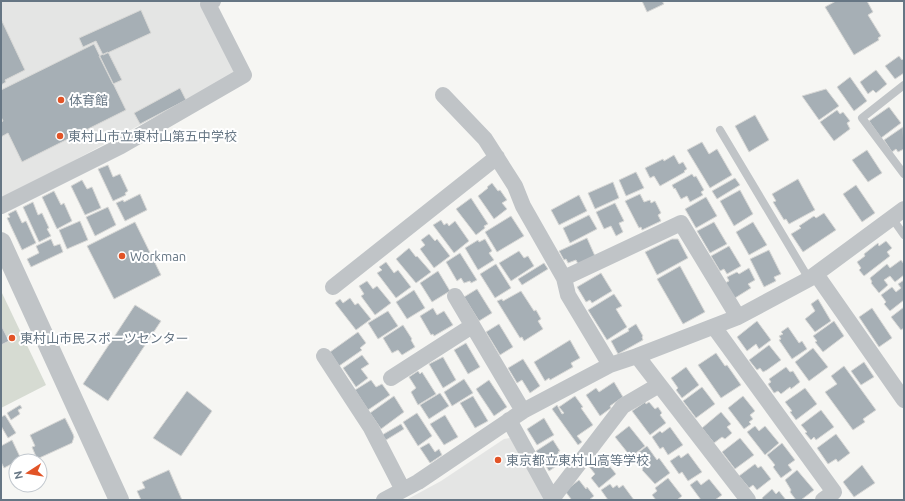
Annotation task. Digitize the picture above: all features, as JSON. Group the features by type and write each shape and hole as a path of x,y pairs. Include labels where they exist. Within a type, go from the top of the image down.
{"street":[{"path":"1,206 121,146 244,75 208,4 214,1"},
{"path":"443,95 485,139 515,186 523,206 564,278 568,295 610,365"},
{"path":"333,287 497,157"},
{"path":"384,500 418,482 523,410 610,365 738,317 812,276 898,213"},
{"path":"564,278 681,223 738,317"},
{"path":"1,242 119,500"},
{"path":"812,276 904,400"},
{"path":"455,296 523,410"},
{"path":"391,378 472,326"},
{"path":"714,327 834,492 823,500"},
{"path":"324,356 371,428 403,490"},
{"path":"637,356 748,500"},
{"path":"509,420 552,500 623,406 659,385"}],"lane":[{"path":"904,85 862,118 904,174"},
{"path":"720,130 812,276"},
{"path":"898,213 904,235"}],"shaded area":[{"name":"東村山市立東村山第五中学校","path":"1,1 199,1 236,73 1,200"},
{"name":"東村山市民スポーツセンター","path":"1,291 46,385 1,408"},
{"name":"東京都立東村山高等学校","path":"510,438 545,500 406,500 441,481 504,439"}],"building":[{"path":"642,1 662,1 664,4 647,12"},
{"path":"836,1 867,1 873,12 868,15 881,36 878,38 879,40 854,55 825,7"},
{"path":"141,10 151,33 103,55 96,41 83,47 79,38"},
{"path":"1,19 25,70 5,80 6,82 1,85"},
{"name":"体育館","path":"94,44 126,110 22,162 8,133 1,137 1,122 3,121 1,117 1,90"},
{"path":"108,52 122,80 113,84 99,56"},
{"path":"899,56 902,60 904,58 904,73 895,79 885,66"},
{"path":"876,70 887,84 876,93 873,90 868,94 860,82"},
{"path":"850,77 867,101 854,111 837,87"},
{"path":"180,88 186,100 140,124 134,113"},
{"path":"826,89 839,106 819,120 802,96"},
{"path":"889,107 901,123 881,138 869,121"},
{"path":"837,110 840,114 843,112 850,121 847,123 850,129 834,141 820,122"},
{"path":"755,115 769,140 749,152 735,126"},
{"path":"903,127 904,149 898,152 896,149 892,152 884,140"},
{"path":"702,142 709,154 717,149 732,175 710,188 687,150"},
{"path":"867,150 882,173 868,182 852,160"},
{"path":"674,155 679,164 683,162 687,169 684,171 685,172 660,186 654,176 650,178 645,168 663,159 664,161"},
{"path":"108,165 113,177 120,174 128,191 125,193 126,195 113,201 98,169"},
{"path":"636,172 644,188 626,196 619,180"},
{"path":"692,174 694,177 696,176 704,190 701,192 703,195 690,202 687,196 681,199 672,185"},
{"path":"735,178 740,185 717,199 712,191"},
{"path":"798,179 815,210 789,224 786,219 784,220 773,202 776,201 772,194"},
{"path":"82,180 87,189 92,187 101,208 85,215 71,186"},
{"path":"613,182 619,198 595,209 588,193"},
{"path":"492,183 498,191 500,190 507,200 502,203 507,209 494,219 478,196"},
{"path":"856,185 875,213 862,222 843,194"},
{"path":"740,190 753,214 734,226 720,201"},
{"path":"54,191 61,205 64,203 72,221 57,229 42,197"},
{"path":"140,194 147,210 125,221 116,203 123,200 124,202"},
{"path":"640,194 644,202 650,200 651,203 655,201 661,213 658,215 661,221 642,230 641,227 639,228 625,201"},
{"path":"579,195 587,211 559,225 551,210"},
{"path":"706,197 717,216 696,228 685,209"},
{"path":"471,198 488,224 484,226 485,228 476,235 456,209"},
{"path":"33,202 38,215 42,213 51,236 39,242 23,207"},
{"path":"615,203 624,221 619,223 623,232 616,236 611,226 604,229 596,212"},
{"path":"108,207 116,225 95,236 86,217"},
{"path":"16,210 22,223 26,221 36,243 22,250 7,218 10,217 8,214"},
{"path":"824,213 836,230 803,252 791,234 801,228 799,226 814,216 816,218"},
{"path":"589,215 597,229 570,243 563,228"},
{"path":"511,216 524,236 497,252 485,232"},
{"path":"441,220 444,225 447,223 449,226 455,221 469,241 454,253 433,225"},
{"path":"80,221 88,240 67,249 59,230"},
{"name":"Workman","path":"135,222 161,275 114,299 87,246"},
{"path":"714,222 727,244 710,253 697,231"},
{"path":"753,222 767,245 749,255 736,232"},
{"path":"429,234 435,241 437,239 450,256 434,268 420,249 425,245 421,240"},
{"path":"587,238 595,256 578,264 576,260 568,263 566,259 564,260 559,251"},
{"path":"51,239 54,246 60,244 63,252 31,267 27,259 39,253 36,246"},
{"path":"485,239 492,251 489,253 494,260 478,270 465,248 478,240 479,242"},
{"path":"672,239 678,239 688,258 657,275 645,252"},
{"path":"886,241 892,248 887,252 890,256 864,276 859,270 861,268 857,262 865,256 864,254 878,243 879,246"},
{"path":"729,246 741,266 727,274 724,269 720,271 711,256"},
{"path":"409,248 431,272 416,283 396,259"},
{"path":"769,250 781,274 774,277 776,281 764,287 750,259"},
{"path":"519,251 524,258 528,256 534,266 511,281 499,263"},
{"path":"460,253 477,280 471,283 470,281 464,283 461,278 457,281 446,262"},
{"path":"901,260 904,264 904,275 895,282 890,276 884,280 888,285 879,293 871,283 870,278 887,264 890,268"},
{"path":"386,262 394,273 398,270 411,287 396,298 377,273 382,270 379,267"},
{"path":"544,263 548,269 522,285 518,279"},
{"path":"496,264 511,288 495,298 480,274"},
{"path":"680,266 705,312 683,324 657,279"},
{"path":"749,268 755,280 748,284 751,288 735,298 725,283 729,281 727,277 737,272 739,274"},
{"path":"438,271 450,291 432,302 420,283"},
{"path":"601,273 612,291 592,303 590,300 586,302 577,287"},
{"path":"904,280 904,300 890,311 884,304 886,302 881,295 892,287 896,292 901,288 898,284"},
{"path":"367,281 373,289 377,286 391,303 375,315 361,296 364,294 359,286"},
{"path":"477,289 492,313 479,321 464,297"},
{"path":"414,290 425,308 407,319 396,302"},
{"path":"521,291 534,311 536,310 541,319 538,321 543,329 524,341 522,337 520,338 497,301 502,299 503,301"},
{"path":"614,294 622,306 616,309 627,327 607,340 588,310"},
{"path":"350,298 355,305 358,303 371,319 356,330 335,303 340,299 343,303"},
{"path":"818,299 831,321 815,332 805,319 815,311 811,304"},
{"path":"135,305 161,321 108,401 83,384"},
{"path":"904,307 904,328 901,330 891,317"},
{"path":"433,308 437,315 444,311 453,325 434,336 433,334 431,335 420,316"},
{"path":"872,308 892,338 879,347 859,317"},
{"path":"388,311 398,326 378,339 368,323"},
{"path":"757,321 771,340 759,349 756,344 747,351 737,337"},
{"path":"834,321 844,336 823,352 815,342 817,341 813,336"},
{"path":"499,324 513,347 500,355 486,332"},
{"path":"636,324 643,336 643,340 618,354 611,341 629,331 628,329"},
{"path":"1,325 9,341 1,345"},
{"path":"403,325 415,347 402,355 398,350 392,353 383,338"},
{"path":"788,327 799,343 802,341 807,349 792,359 779,340 781,339 779,336 783,334 781,332"},
{"path":"358,332 366,343 360,348 362,350 339,366 330,352"},
{"path":"570,340 580,358 571,363 573,367 550,380 549,378 545,381 534,362"},
{"path":"466,343 480,367 468,374 454,350"},
{"path":"769,345 781,360 763,372 760,368 757,370 749,360"},
{"path":"813,348 828,367 809,381 795,362"},
{"path":"716,353 725,366 727,365 741,385 721,398 698,365"},
{"path":"362,355 369,364 361,369 368,378 356,387 343,368"},
{"path":"443,357 456,380 443,388 429,364"},
{"path":"523,359 540,386 530,393 522,380 517,383 508,368"},
{"path":"864,362 874,377 861,385 851,371"},
{"path":"844,366 876,410 863,419 865,422 853,430 825,392 837,384 831,376"},
{"path":"686,367 699,385 682,398 676,390 678,388 671,378"},
{"path":"786,367 790,372 793,371 800,382 781,394 778,391 774,393 768,384 771,382 769,379"},
{"path":"418,371 420,374 422,372 436,394 418,405 411,392 416,388 409,377"},
{"path":"464,379 473,393 452,406 444,392"},
{"path":"371,380 376,387 382,384 390,395 368,410 355,390"},
{"path":"489,380 507,407 494,416 476,389"},
{"path":"614,382 623,397 610,406 611,408 600,416 586,395 596,388 599,392"},
{"path":"702,387 715,404 696,418 683,401"},
{"path":"805,388 817,404 796,420 790,412 792,411 785,402"},
{"path":"187,391 212,411 181,456 153,438"},
{"path":"440,393 449,406 429,419 420,405"},
{"path":"394,396 404,412 381,429 370,413"},
{"path":"473,396 488,421 475,428 460,403"},
{"path":"575,396 583,407 581,408 593,425 577,436 582,442 578,445 552,409 557,405 562,414 564,413 559,407"},
{"path":"743,396 755,411 750,415 753,419 749,422 751,424 744,429 728,408"},
{"path":"645,402 646,404 649,402 655,409 658,407 662,413 660,415 666,423 650,435 632,411"},
{"path":"20,405 22,408 18,410 20,414 11,420 7,413"},
{"path":"821,410 834,427 816,440 814,437 811,440 801,425"},
{"path":"721,412 731,424 727,427 732,433 725,439 722,437 714,443 702,428"},
{"path":"417,413 432,436 418,446 403,422"},
{"path":"5,415 16,433 8,438 1,426 1,417"},
{"path":"445,415 458,437 444,445 430,424"},
{"path":"65,418 74,437 72,443 48,454 34,453 32,447 35,446 30,435"},
{"path":"544,418 554,435 537,445 527,429"},
{"path":"401,424 404,429 386,440 382,435"},
{"path":"629,426 645,446 631,457 615,437"},
{"path":"755,426 759,431 765,426 779,443 765,455 747,432"},
{"path":"670,427 683,445 668,455 663,447 660,449 652,437 660,431 662,433"},
{"path":"836,434 850,453 838,462 836,459 828,464 817,448"},
{"path":"740,438 754,455 735,469 722,452"},
{"path":"12,440 18,453 8,453 8,466 4,468 1,462 1,446"},
{"path":"553,440 564,461 549,471 536,451"},
{"path":"429,443 435,452 439,449 442,455 430,463 420,448"},
{"path":"782,443 795,460 788,465 792,470 781,478 773,467 775,465 767,455"},
{"path":"647,446 657,460 659,458 670,473 655,484 642,470 643,469 640,465 644,462 642,460 640,462 635,455"},
{"path":"688,453 702,472 688,481 682,472 679,474 670,461 679,455 681,458"},
{"path":"600,454 616,474 599,488 591,478 595,474 587,464"},
{"path":"755,464 758,468 761,466 771,479 757,490 753,485 749,488 739,476"},
{"path":"862,465 875,483 854,497 843,482"},
{"path":"169,470 182,500 141,500 137,491 145,488 142,482"},
{"path":"797,470 814,490 801,500 796,500 790,492 791,490 785,480"},
{"path":"668,478 682,496 677,500 656,500 652,495 657,491 655,488"},
{"path":"709,479 722,495 715,500 701,500 690,485 697,480 701,485"},
{"path":"579,480 594,496 589,500 569,500 571,499 565,491"},
{"path":"610,484 613,488 617,485 619,488 623,485 634,500 608,500 601,490"},
{"path":"772,489 776,494 779,491 786,500 763,500 762,498"}],"place":[{"name":"体育館","path":"61,100"},
{"name":"東村山市立東村山第五中学校","path":"60,136"},
{"name":"Workman","path":"122,256"},
{"name":"東村山市民スポーツセンター","path":"12,338"},
{"name":"東京都立東村山高等学校","path":"498,460"}]}
